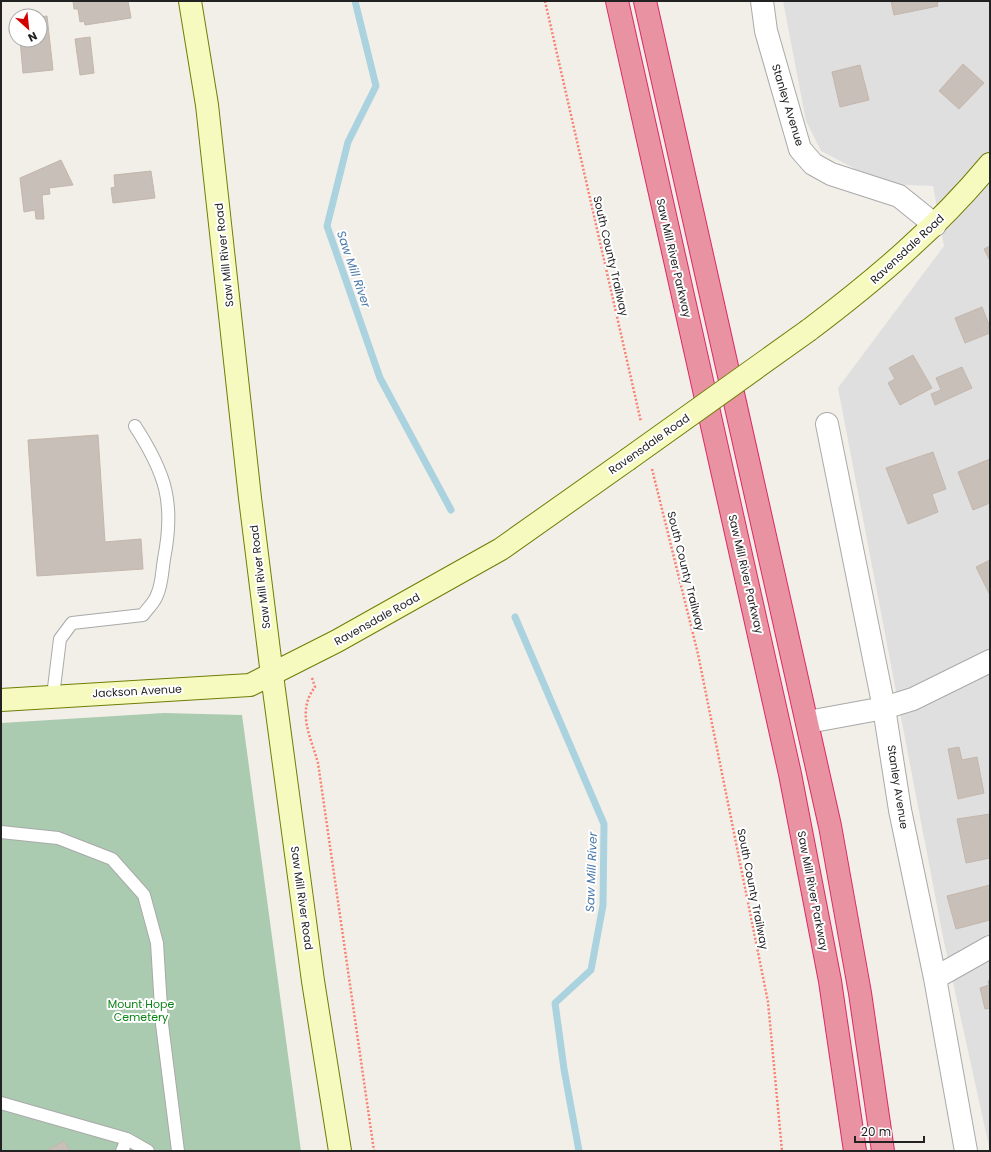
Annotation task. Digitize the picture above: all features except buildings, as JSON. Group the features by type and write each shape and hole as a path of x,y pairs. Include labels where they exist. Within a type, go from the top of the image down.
{"highway":[{"name":"Saw Mill River Parkway","path":"617,1 790,774 827,968 855,1151"},
{"path":"645,1 808,722 833,840 873,1075 882,1151"}],"main road":[{"name":"Saw Mill River Road","path":"190,1 207,105 249,490 272,675 313,981 340,1151"},
{"name":"Ravensdale Road","path":"272,675 501,549 627,460 809,330 865,288 936,225 990,164"},
{"name":"Jackson Avenue","path":"1,700 250,686 272,675"}],"street":[{"name":"Stanley Avenue","path":"762,1 766,31 800,149 813,164 831,174 899,196 936,225"},
{"name":"Stanley Avenue","path":"827,424 884,708 900,810 934,978 966,1151"},
{"path":"808,722 884,708 913,700 990,661"},
{"path":"934,978 990,947"}],"lane":[{"path":"53,696 60,639 72,623 143,615 157,596 167,548 170,510 165,488 154,455 135,426"},
{"path":"1,832 58,838 112,859 144,895 157,943 162,1024 178,1151"},
{"path":"1,1102 126,1139 148,1151"},
{"path":"122,1151 126,1139"}],"path":[{"name":"South County Trailway","path":"545,1 642,426"},
{"name":"South County Trailway","path":"651,464 698,654 768,1002 782,1151"},
{"path":"306,657 315,687 309,695 306,723 308,734 313,744 318,763 374,1151"}],"shaded area":[{"path":"783,1 990,1 990,1151 943,937 838,388 944,246 933,186 884,184 821,151 806,121"}],"green space":[{"name":"Mount Hope Cemetery","path":"164,713 242,715 301,1151 1,1151 1,723"}],"waterway":[{"name":"Saw Mill River","path":"355,1 376,86 348,142 327,226 380,378 451,510"},
{"name":"Saw Mill River","path":"515,617 604,824 603,905 591,970 555,1003 564,1069 579,1151"}]}
